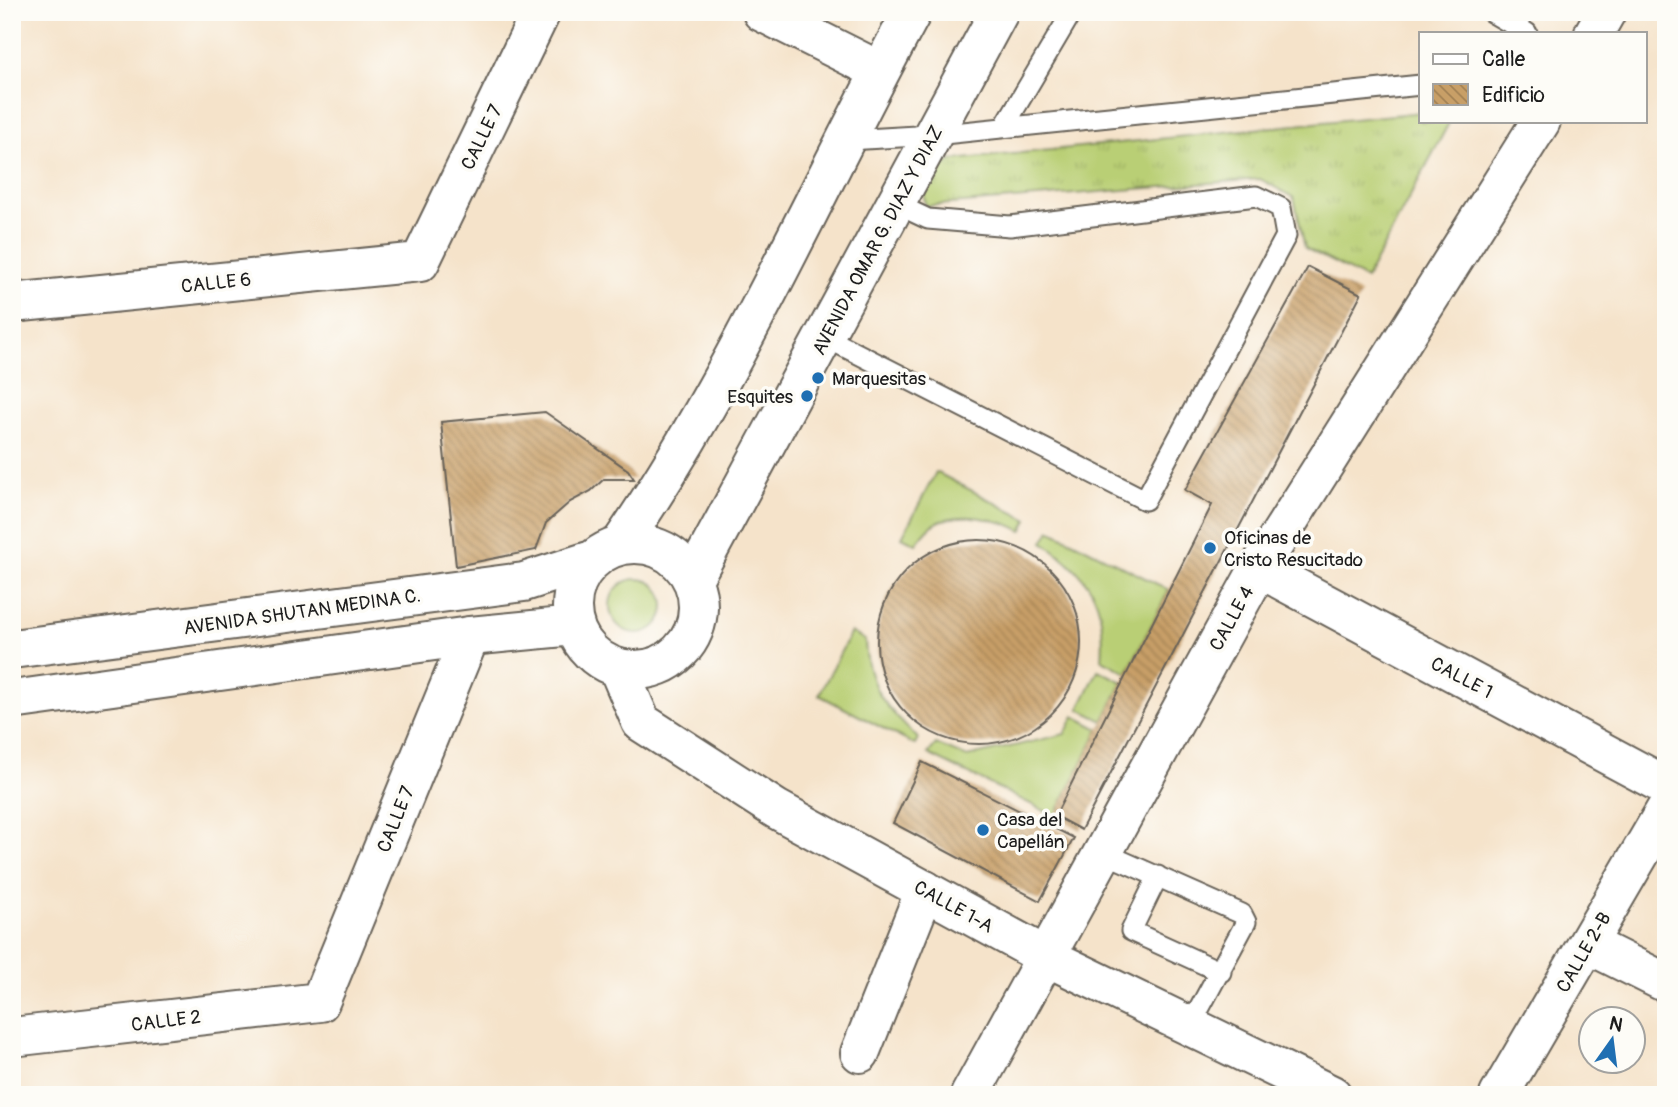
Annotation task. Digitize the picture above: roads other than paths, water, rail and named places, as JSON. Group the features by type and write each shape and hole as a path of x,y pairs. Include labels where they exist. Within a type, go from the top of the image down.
{"street":[{"name":"CALLE 7","path":"420,262 541,12"},
{"path":"762,12 880,71"},
{"path":"605,553 642,543 662,549 680,561 693,579 699,616 693,635 682,651 667,662 649,669 618,668 590,653 574,626 570,603 576,580 605,553 664,480 848,140 880,71 912,12"},
{"name":"AVENIDA OMAR G. DIAZ Y DIAZ","path":"693,579 825,337 912,211 934,135 999,12"},
{"path":"1595,32 1606,12"},
{"name":"CALLE 4","path":"970,1095 1259,568 1540,122"},
{"name":"CALLE 6","path":"12,303 420,262"},
{"name":"AVENIDA SHUTAN MEDINA C.","path":"12,649 524,582 605,553"},
{"name":"CALLE 1","path":"1259,568 1666,786"},
{"path":"12,700 470,636 574,626"},
{"name":"CALLE 7","path":"320,1002 470,636"},
{"name":"CALLE 1-A","path":"618,668 640,722 776,809 1045,956 1332,1095"},
{"name":"CALLE 2-B","path":"1499,1095 1666,809"},
{"path":"860,1053 925,890"},
{"path":"1588,944 1666,983"},
{"name":"CALLE 2","path":"12,1037 320,1002"}],"lane":[{"path":"1004,127 1072,12"},
{"path":"1491,12 1525,32"},
{"path":"848,140 934,135 1419,85"},
{"path":"825,337 1145,500 1286,236 1281,208 1256,196 1010,226 912,211"},
{"path":"1102,852 1242,914 1246,922 1190,1026"},
{"path":"1158,876 1131,931 1221,972"}],"place":[{"name":"Marquesitas","path":"818,378"},
{"name":"Esquites","path":"807,396"},
{"name":"Oficinas de Cristo Resucitado","path":"1210,548"},
{"name":"Casa del Capellán","path":"983,830"}]}
